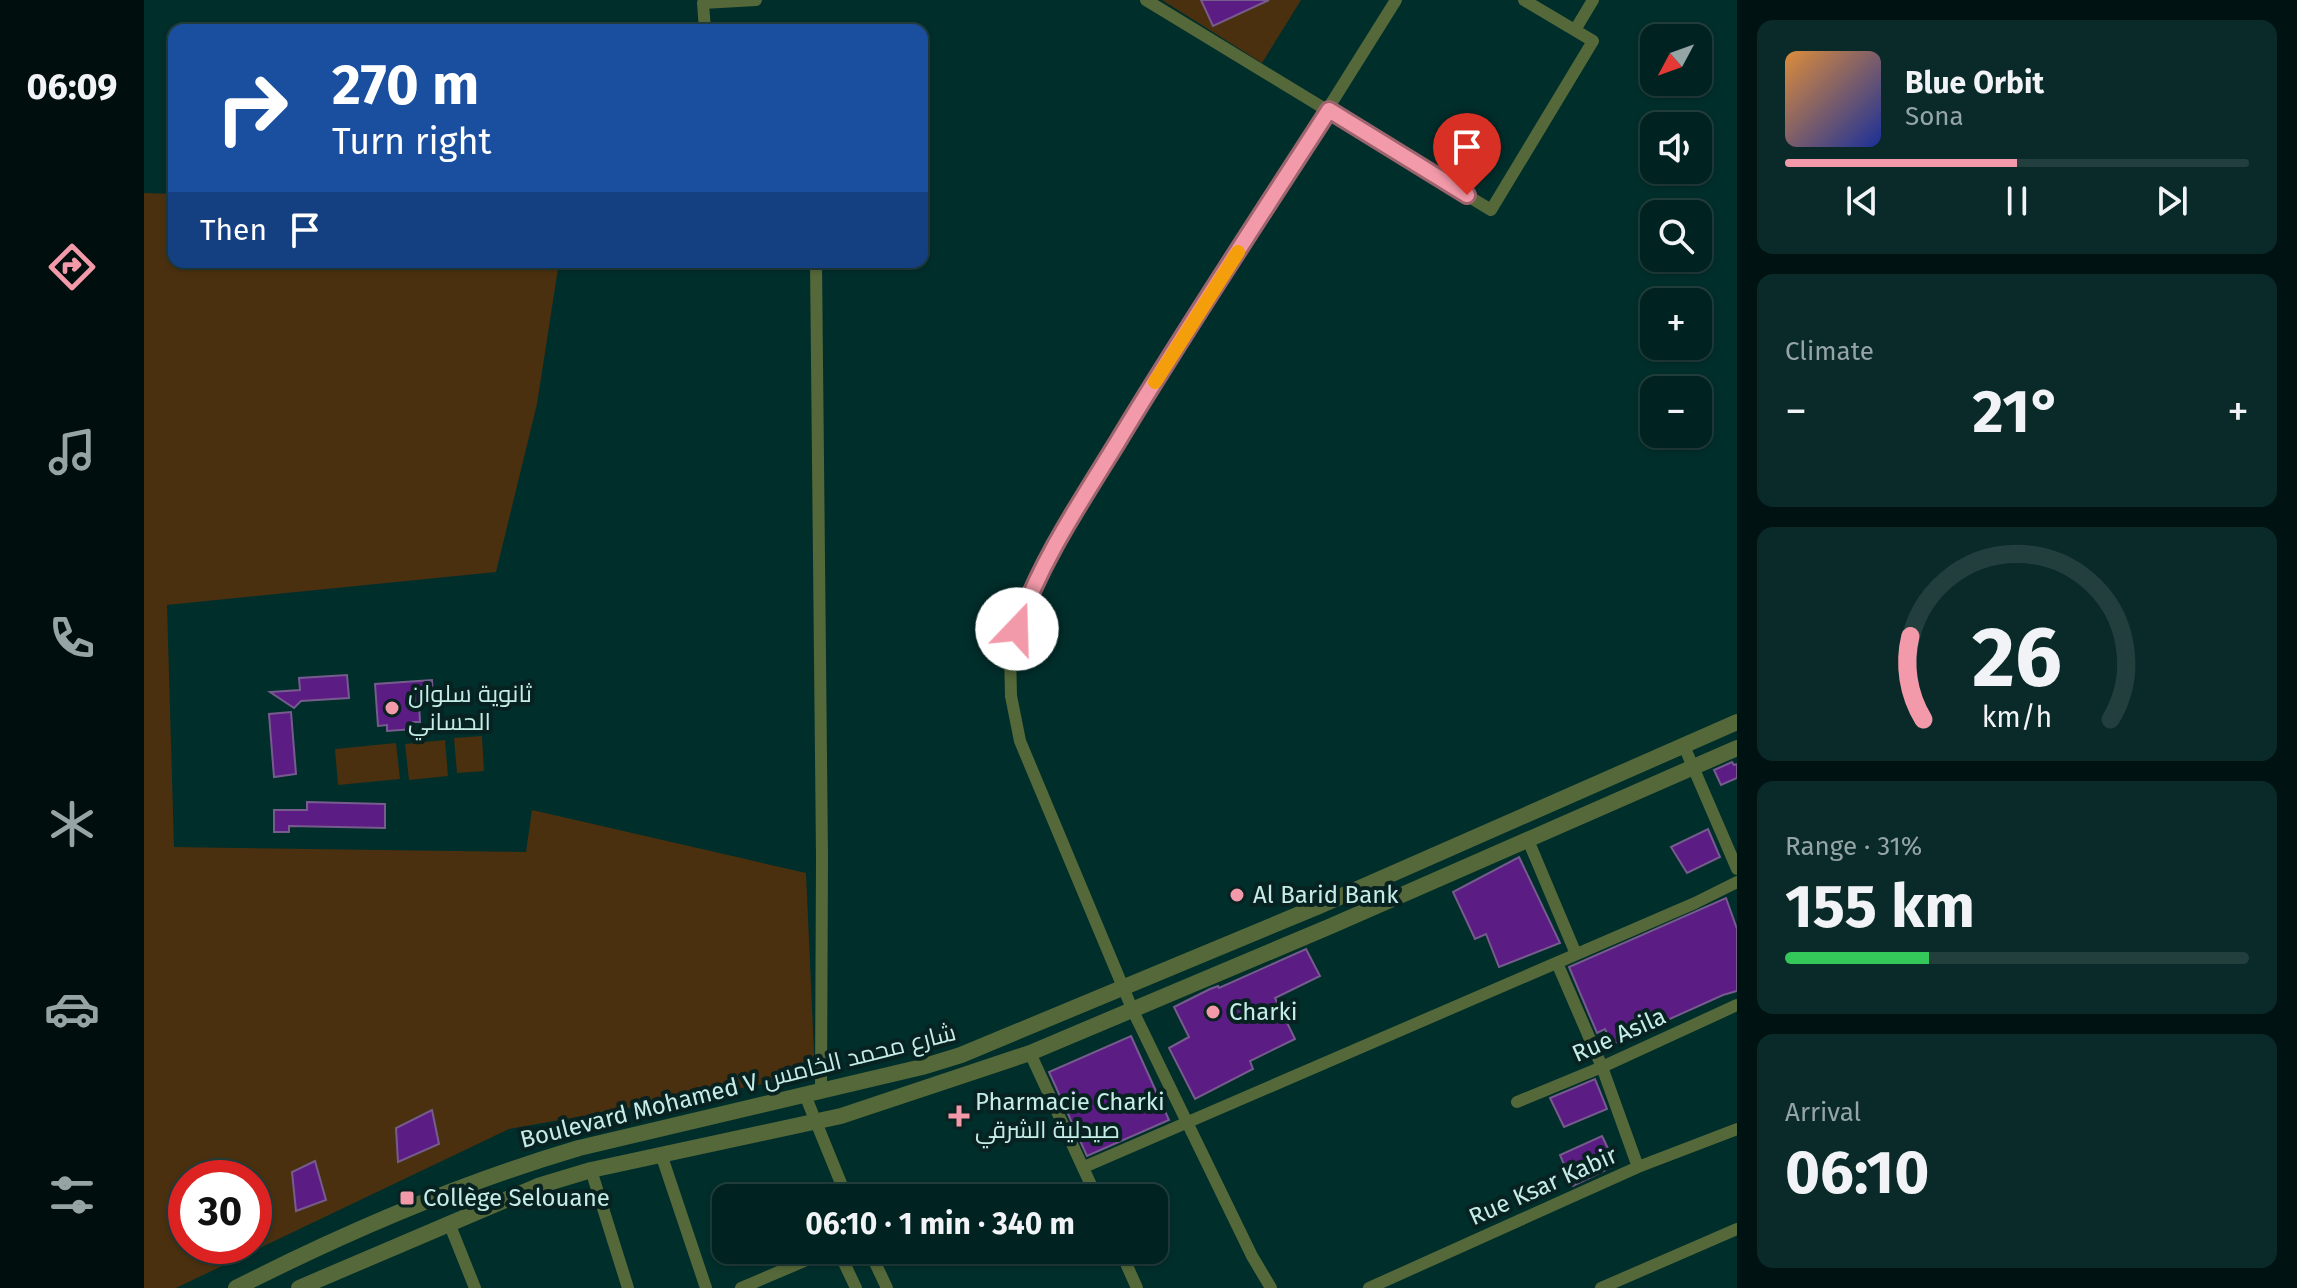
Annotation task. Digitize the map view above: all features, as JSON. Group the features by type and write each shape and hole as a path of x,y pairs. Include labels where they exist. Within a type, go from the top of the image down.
{"street":[{"path":"705,24 703,3 756,0"},
{"path":"1146,0 1491,210 1593,41 1524,0"},
{"path":"1271,1288 1252,1256 1133,1011 1020,741 1011,696 1010,652 1027,598 1054,546 1396,0"},
{"path":"1575,30 1593,0"},
{"path":"816,268 822,842 813,1093 815,1121 841,1184"},
{"name":"Boulevard Mohamed V شارع محمد الخامس","path":"236,1288 380,1219 524,1164 961,1055 1319,906 1737,722"},
{"path":"1684,746 1737,869"},
{"name":"Boulevard Mohamed V شارع محمد الخامس","path":"299,1288 538,1186 591,1170 841,1116 1030,1053 1737,748"},
{"path":"1528,840 1576,954"},
{"path":"1084,1167 1737,882"},
{"path":"1557,963 1602,1067 1638,1167"},
{"name":"Rue Asila","path":"1517,1102 1737,1005"},
{"path":"1030,1053 1091,1184"},
{"name":"Rue Ksar Kabir","path":"1369,1288 1638,1167 1737,1129"},
{"path":"661,1154 706,1288"},
{"path":"591,1170 628,1288"},
{"path":"449,1223 475,1288"},
{"path":"1601,1288 1737,1229"},
{"path":"741,1288 797,1264"},
{"path":"845,1264 856,1288"},
{"path":"876,1264 887,1288"},
{"path":"1126,1264 1137,1288"}],"shaded area":[{"path":"1162,0 1301,0 1262,63"},
{"path":"144,193 168,194 168,268 558,268 537,404 496,572 167,605 174,847 526,852 532,810 806,873 815,1075 509,1129 272,1242 272,1160 168,1160 168,1264 226,1264 176,1288 144,1288"},
{"path":"482,736 484,771 457,773 454,738"},
{"path":"445,740 448,776 409,780 405,744"},
{"path":"396,743 400,779 338,785 335,749"}],"building":[{"path":"1201,0 1269,0 1213,26"},
{"path":"347,675 349,698 301,701 294,708 270,692 300,690 299,678"},
{"path":"432,680 433,702 419,703 420,722 413,722 414,729 387,731 387,725 378,726 375,684"},
{"path":"291,712 296,774 274,777 269,714"},
{"path":"1732,762 1737,764 1737,778 1721,785 1714,770"},
{"path":"307,802 385,804 385,828 289,826 289,832 274,832 274,810 307,810"},
{"path":"1708,829 1720,857 1687,873 1671,847"},
{"path":"1519,857 1560,943 1499,967 1486,934 1475,939 1453,892"},
{"path":"1726,898 1737,929 1737,991 1612,1045 1605,1029 1597,1033 1569,967"},
{"path":"1306,949 1320,976 1275,998 1295,1039 1250,1061 1253,1069 1195,1099 1169,1048 1189,1037 1174,1007"},
{"path":"1131,1036 1169,1120 1087,1156 1049,1072"},
{"path":"1595,1079 1607,1109 1564,1127 1550,1098"},
{"path":"432,1110 439,1144 398,1162 396,1128"},
{"path":"1602,1136 1616,1165 1573,1186 1560,1155"},
{"path":"315,1161 326,1200 296,1211 292,1172"}],"slow traffic":[{"path":"1155,382 1238,252"}],"place":[{"name":"ثانوية سلوان الحساني","path":"392,708"},
{"name":"Al Barid Bank","path":"1237,895"},
{"name":"Charki","path":"1213,1012"},
{"name":"Pharmacie Charki صيدلية الشرقي","path":"959,1116"},
{"name":"Collège Selouane","path":"407,1198"}],"route":[{"path":"1017,629 1027,598 1054,546 1329,110 1467,195"}]}
